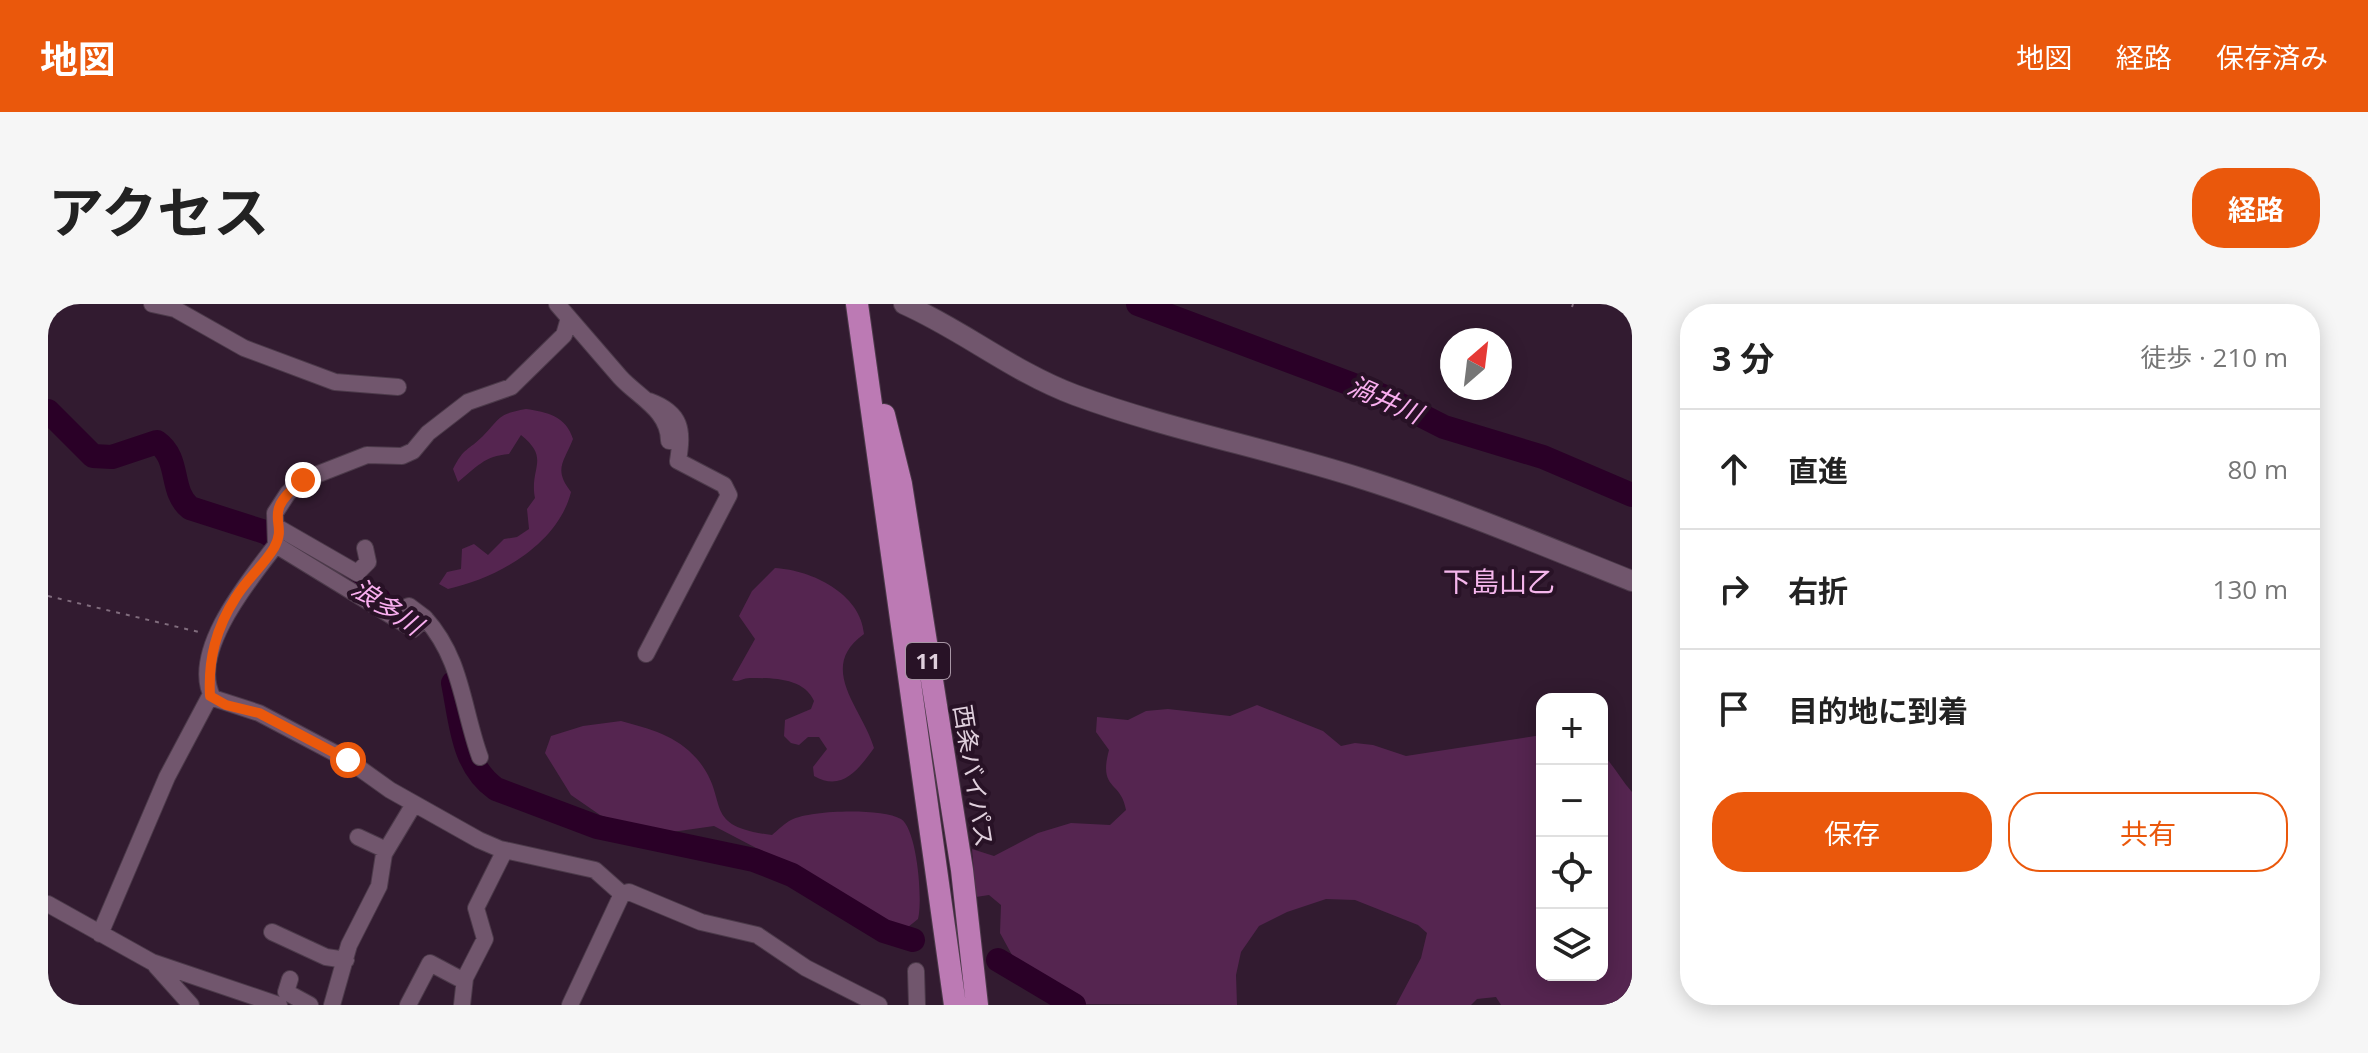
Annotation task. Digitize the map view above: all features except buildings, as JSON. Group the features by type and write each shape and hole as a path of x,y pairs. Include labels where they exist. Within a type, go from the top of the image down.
{"highway":[{"name":"西条バイパス","path":"859,313 955,1005"},
{"name":"西条バイパス","path":"859,313 901,484 962,870 977,1005"}],"street":[{"path":"152,304 176,306 244,348 335,382 398,387"},
{"path":"557,304 619,376 649,401 666,423 669,441"},
{"path":"904,304 941,321 1020,370 1074,395 1386,487 1632,581"},
{"path":"100,934 167,777 210,696 209,669 216,636 236,596 276,536 275,513 279,505 303,480 367,455 402,456 413,451 428,433 468,402 505,391 521,379 564,335 569,318"},
{"path":"646,654 729,495 724,485 678,461 683,434 680,424 674,413 649,401"},
{"path":"276,536 357,573 368,562 365,548"},
{"path":"276,536 395,612 421,622 445,642 455,664 480,757"},
{"path":"210,696 226,705 259,713 335,753 414,804 479,840 505,850 595,870 622,894"},
{"path":"332,1005 354,933 379,886 386,850 414,804"},
{"path":"358,837 386,850"},
{"path":"462,1005 464,981 485,939 476,908 505,850"},
{"path":"570,1005 622,894 629,892 713,926 757,935 806,968 879,1005"},
{"path":"48,904 152,962 279,1005"},
{"path":"272,932 326,957 346,960"},
{"path":"152,962 191,1005"},
{"path":"408,1005 430,963 464,981"},
{"path":"916,971 917,1005"},
{"path":"290,979 286,992 310,1005"}],"path":[{"path":"48,596 216,636"}],"shaded area":[{"path":"526,409 561,420 573,439 561,471 571,492 564,511 540,543 523,556 486,577 448,589 439,584 447,572 461,569 462,549 474,544 488,555 504,539 517,537 529,529 527,509 535,498 537,458 530,443 521,435 509,454 487,460 458,482 453,469 463,453 501,417"},
{"path":"775,568 819,579 844,596 861,620 864,634 850,647 844,661 843,675 874,748 855,771 841,780 824,780 814,776 813,767 827,749 819,737 808,737 799,745 791,743 784,736 785,720 811,709 814,701 809,693 795,684 778,679 732,680 755,639 739,616 752,591"},
{"path":"1257,705 1323,731 1341,746 1355,743 1373,745 1406,756 1536,736 1536,981 1608,981 1608,760 1632,792 1632,1005 1501,1005 1496,997 1477,999 1471,1005 1396,1005 1421,958 1427,933 1418,925 1355,900 1326,899 1287,912 1259,926 1241,952 1236,975 1237,1005 1083,1004 1018,966 1000,933 1001,905 989,895 976,897 972,849 994,856 1038,833 1071,823 1110,825 1126,810 1120,794 1108,779 1106,763 1109,750 1096,732 1097,717 1128,720 1146,711 1168,709 1230,716"},
{"path":"621,721 662,734 689,751 707,774 725,818 749,831 772,835 791,820 829,812 878,813 901,819 907,825 915,850 919,882 918,919 892,940 879,937 791,882 767,872 760,850 714,826 672,832 631,826 600,815 571,795 545,753 551,736 583,726"}],"waterway":[{"name":"渦井川","path":"1138,304 1383,396 1444,427 1543,457 1632,495"},
{"name":"浪多川","path":"48,411 93,456 112,457 157,442 169,457 179,493 190,508 265,532 379,599"},
{"name":"浪多川","path":"453,683 470,755 476,768 496,789 597,827 754,860 792,875 884,931 913,940"},
{"name":"浪多川","path":"998,960 1074,1005"}],"district":[{"name":"下島山乙","path":"1499,582"}],"route":[{"path":"303,480 279,505 275,513 276,545 236,596 216,636 209,669 210,696 226,705 259,713 348,760"}]}
